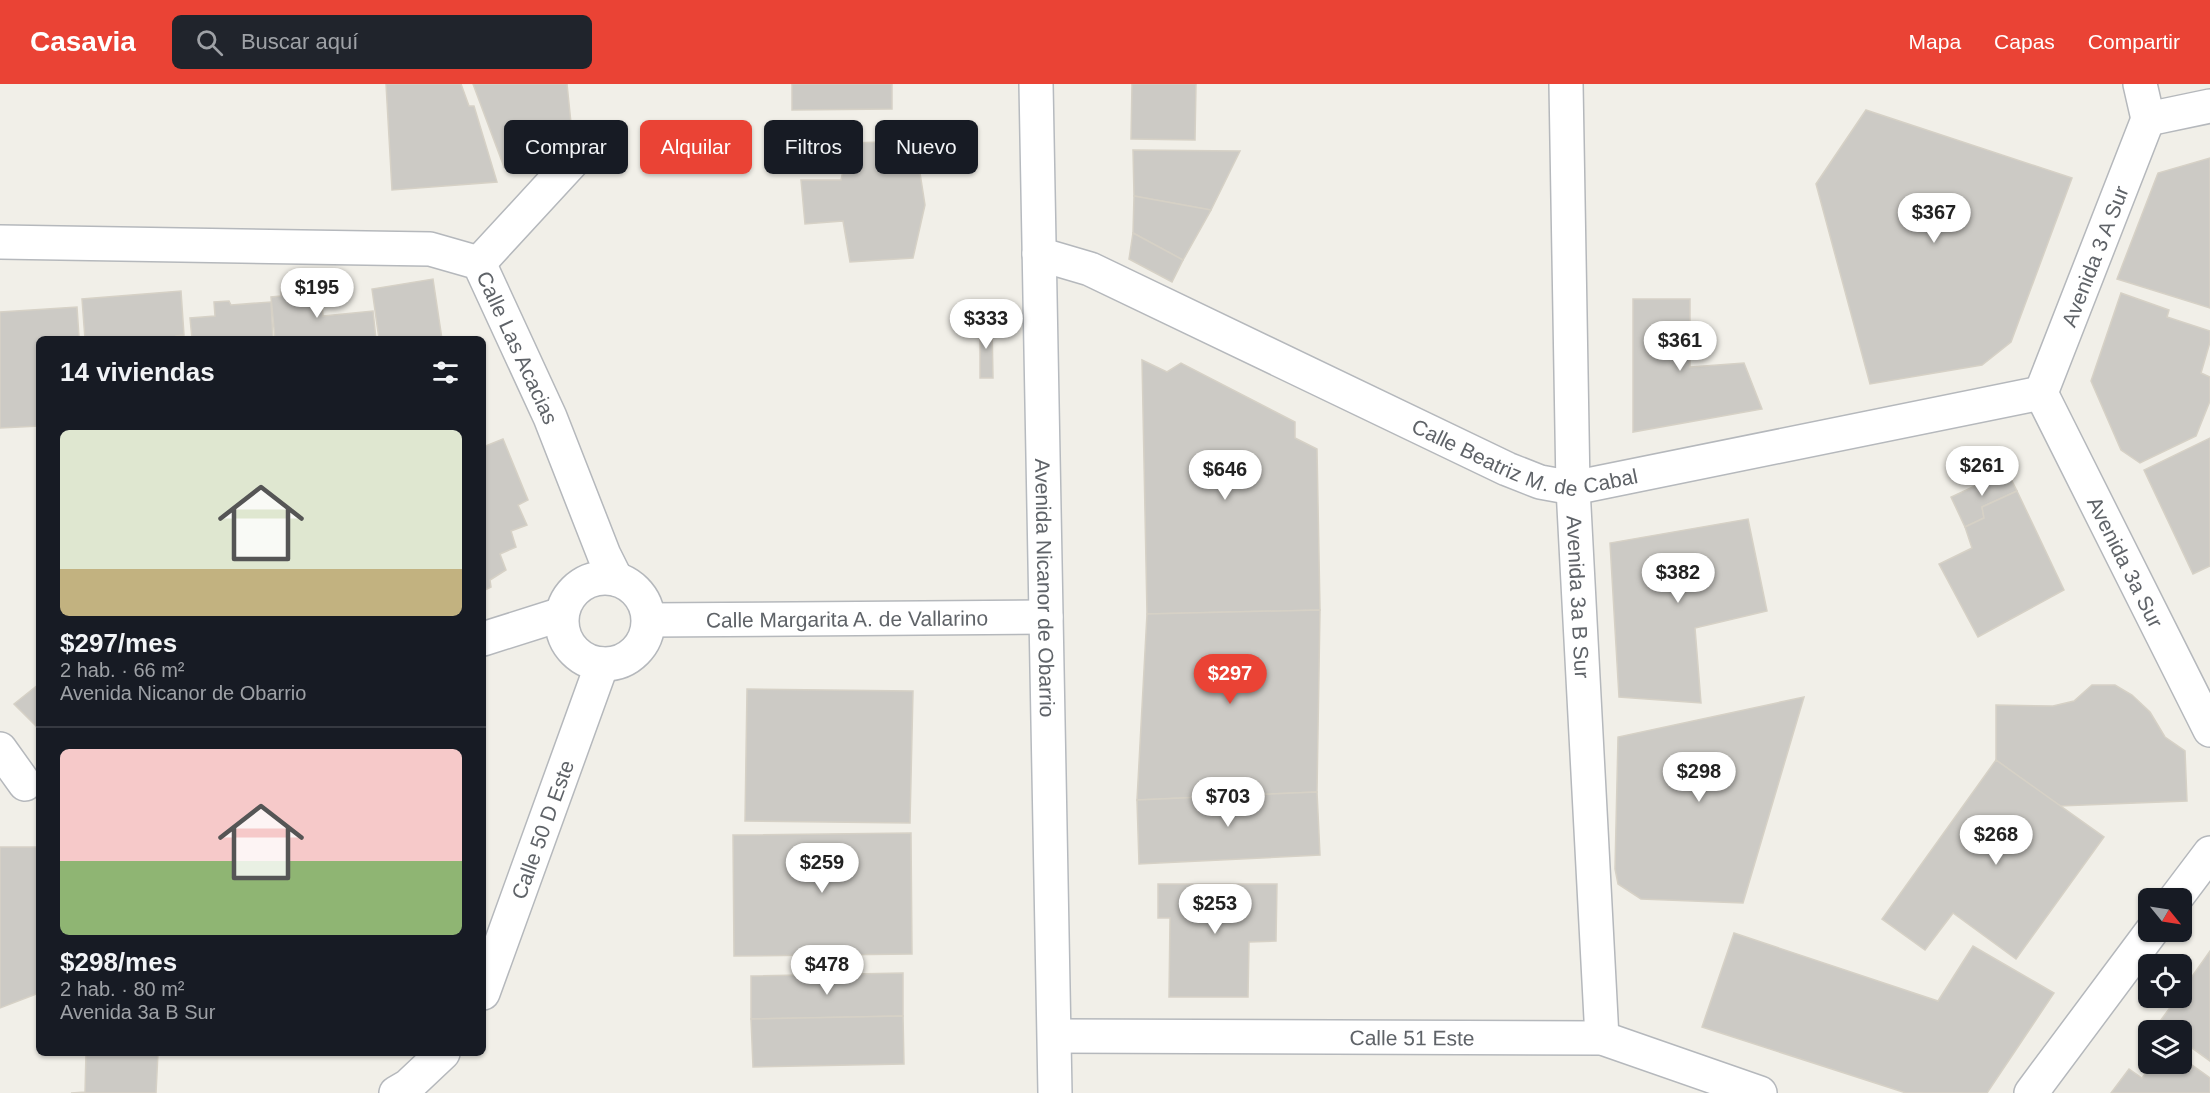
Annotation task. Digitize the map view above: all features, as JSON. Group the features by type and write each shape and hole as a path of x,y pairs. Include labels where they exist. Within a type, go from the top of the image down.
{"street":[{"name":"Avenida Nicanor de Obarrio","path":"1036,84 1055,1093"},
{"name":"Avenida 3a B Sur","path":"1566,84 1573,488 1602,1038"},
{"path":"2140,84 2148,119 2210,106"},
{"name":"Avenida 3 A Sur","path":"2041,393 2148,119"},
{"path":"479,263 561,174"},
{"name":"Calle Las Acacias","path":"0,242 430,249 479,263 550,417 604,555 616,579"},
{"name":"Calle Beatriz M. de Cabal","path":"1039,254 1090,269 1508,469 1540,482 1573,488 2041,393"},
{"name":"Avenida 3a Sur","path":"2041,393 2210,730"},
{"path":"602,578 616,579 629,584 640,594 649,620 646,635 640,647 623,660 602,664 588,661 576,653 567,642 562,628 562,614 576,589 588,581 602,578"},
{"path":"486,638 562,614"},
{"name":"Calle Margarita A. de Vallarino","path":"649,620 1046,617"},
{"name":"Calle 50 D Este","path":"486,985 602,664"},
{"path":"0,748 21,785"},
{"path":"2184,888 2210,853"},
{"path":"2031,1093 2144,942"},
{"name":"Calle 51 Este","path":"1055,1036 1602,1038 1760,1093"},
{"path":"396,1093 408,1086 440,1056"}],"building":[{"path":"386,84 461,84 469,106 474,106 497,182 392,190"},
{"path":"473,84 567,84 571,120 504,120 504,167"},
{"path":"792,84 892,84 892,109 792,110"},
{"path":"1132,84 1196,84 1195,140 1131,139"},
{"path":"1866,110 2072,178 2011,342 1982,365 1870,384 1816,184"},
{"path":"875,142 875,174 920,174 925,205 913,258 850,262 843,221 805,224 801,180 841,180 842,174 863,174 863,143"},
{"path":"1133,150 1240,151 1211,210 1134,196"},
{"path":"2210,158 2210,308 2117,279 2158,173"},
{"path":"1134,196 1211,210 1183,260 1133,233"},
{"path":"1133,233 1183,260 1172,282 1129,259"},
{"path":"433,279 442,336 379,336 372,289"},
{"path":"321,289 323,316 373,311 376,336 275,336 271,297 281,296 281,292"},
{"path":"181,291 184,335 85,336 82,299"},
{"path":"2121,293 2169,310 2167,317 2210,331 2210,342 2201,373 2210,377 2210,401 2196,436 2140,463 2121,450 2091,381"},
{"path":"1633,299 1690,299 1690,367 1744,363 1762,409 1633,432"},
{"path":"229,301 231,305 271,302 273,336 192,336 190,318 215,316 214,302"},
{"path":"77,307 79,336 36,336 36,426 0,428 0,312"},
{"path":"980,322 992,322 993,378 980,378"},
{"path":"1142,360 1167,372 1181,363 1295,422 1295,438 1317,449 1320,610 1147,614"},
{"path":"2210,438 2210,566 2193,574 2144,470"},
{"path":"503,439 528,500 518,505 527,525 511,531 516,547 500,554 506,570 490,580 491,587 486,590 486,446"},
{"path":"2007,471 2017,491 1982,507 1984,518 1965,527 1951,497"},
{"path":"2017,491 2064,590 1978,637 1939,564 1972,548 1965,527 1984,518 1982,507"},
{"path":"1748,519 1767,611 1695,628 1701,703 1619,697 1610,543"},
{"path":"1320,610 1317,792 1137,800 1147,614"},
{"path":"2092,685 2115,685 2132,695 2150,712 2165,737 2185,751 2187,801 2059,806 1996,760 1996,705 2053,706 2074,701"},
{"path":"36,686 36,726 14,704"},
{"path":"747,689 913,691 910,823 745,821"},
{"path":"1804,697 1743,903 1641,899 1618,884 1615,869 1618,737"},
{"path":"1996,760 2104,837 2016,959 1953,913 1925,950 1882,919"},
{"path":"1317,792 1320,855 1139,864 1137,800"},
{"path":"911,833 912,954 734,956 733,835"},
{"path":"0,847 36,847 36,994 0,1008"},
{"path":"1158,884 1277,884 1276,941 1249,942 1248,997 1169,997 1170,918 1158,918"},
{"path":"1734,933 1938,1001 1973,946 2054,993 1987,1093 1906,1093 1702,1027"},
{"path":"2210,951 2210,1061 2192,1048 2192,1020 2161,1020 2170,1008 2192,1008 2192,976"},
{"path":"903,973 903,1016 751,1019 751,976"},
{"path":"903,1016 904,1064 753,1067 751,1019"},
{"path":"86,1056 158,1056 156,1093 71,1093 85,1092"},
{"path":"2192,1065 2210,1078 2210,1093 2111,1093 2129,1069 2142,1078 2145,1074 2192,1074"}]}
